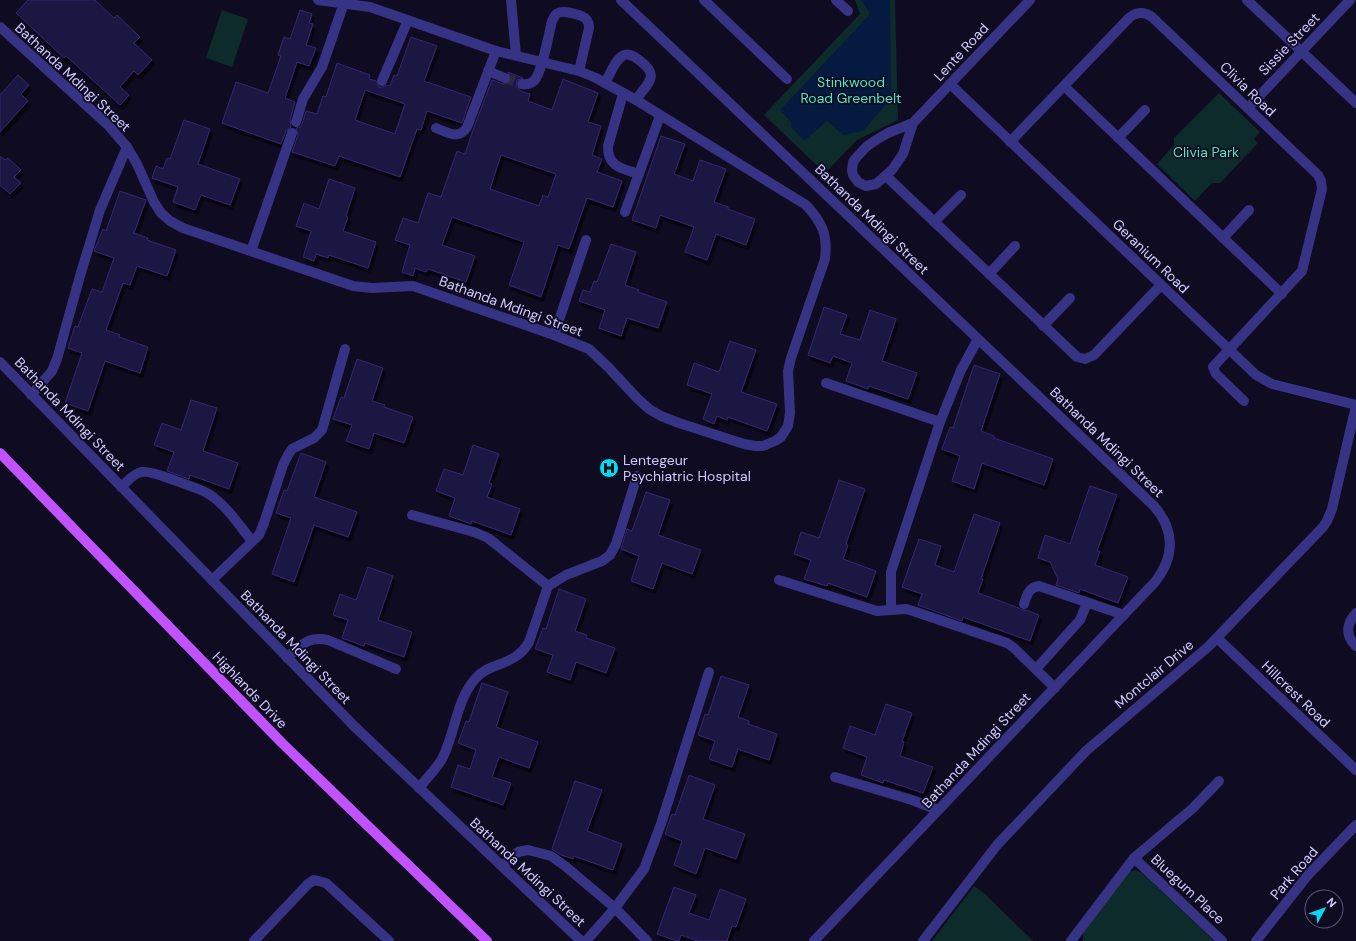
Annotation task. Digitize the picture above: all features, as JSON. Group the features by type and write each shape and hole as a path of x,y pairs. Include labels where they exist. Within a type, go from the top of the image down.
{"main road":[{"name":"Highlands Drive","path":"0,453 282,743 487,941"}],"street":[{"name":"Bathanda Mdingi Street","path":"0,27 108,125 127,147 161,213 170,221 183,228 353,286 372,288 412,286 554,335 589,349 649,409 679,423 744,444 755,446 763,446 781,437 788,426 790,413 788,371 791,358 825,259 825,240 822,227 812,212 799,200 636,100 579,71 496,51 370,7 318,0"},
{"path":"511,0 516,55"},
{"name":"Bathanda Mdingi Street","path":"620,0 1154,506 1165,521 1170,538 1170,552 1166,566 1155,582 814,941"},
{"path":"704,0 787,79"},
{"path":"836,0 848,11"},
{"name":"Lente Road","path":"913,123 903,154 892,170 876,184 871,186 862,185 858,182 853,175 853,162 866,147 888,133 913,123 1030,0"},
{"path":"1247,0 1356,103"},
{"name":"Sissie Street","path":"1248,108 1350,0"},
{"path":"296,122 303,99 322,67 344,3"},
{"path":"522,84 526,85 536,79 552,21 555,16 562,12 580,15 585,17 588,21 590,28 579,71"},
{"name":"Clivia Road","path":"1010,142 1129,18 1136,13 1144,13 1152,17 1318,174 1321,181 1322,190 1300,275 1213,366 1213,370 1216,374 1244,401"},
{"path":"382,81 408,20"},
{"path":"436,128 454,135 460,135 464,132 496,51"},
{"path":"605,83 618,60 624,55 628,54 633,56 648,67 651,75 650,79 636,100"},
{"path":"488,71 505,78"},
{"name":"Geranium Road","path":"950,84 1256,375 1266,382 1356,405"},
{"path":"1064,86 1282,294"},
{"path":"623,94 608,146 608,155 617,167 639,174"},
{"path":"1118,138 1144,110"},
{"path":"625,212 660,116"},
{"path":"251,251 292,133"},
{"path":"31,395 52,371 57,359 100,210 127,147"},
{"path":"886,176 1077,358 1090,358 1161,285"},
{"path":"934,222 961,195"},
{"path":"1223,238 1249,210"},
{"path":"554,335 586,240"},
{"path":"989,274 1015,246"},
{"path":"1043,326 1070,298"},
{"path":"891,610 891,572 940,422 961,370 978,339"},
{"path":"212,580 259,534 283,465 292,449 314,438 322,430 345,349"},
{"name":"Bathanda Mdingi Street","path":"0,362 354,726 581,941"},
{"path":"826,383 940,422"},
{"name":"Montclair Drive","path":"923,941 997,845 1086,751 1217,638 1318,533 1327,521 1332,508 1356,405"},
{"path":"121,487 134,475 139,472 145,472 204,491 227,511 252,541"},
{"path":"419,788 442,759 463,700 474,680 480,674 520,655 525,648 548,586 566,575 602,561 610,555 616,544 637,476"},
{"path":"412,515 474,532 488,538 548,586"},
{"path":"779,580 877,611 906,609 1007,643 1055,688"},
{"path":"1024,604 1028,592 1039,586 1124,615"},
{"path":"1036,670 1080,620 1087,603"},
{"path":"1356,613 1348,628 1350,638 1356,646"},
{"path":"287,658 302,645 318,638 328,640 396,669"},
{"name":"Hillcrest Road","path":"1217,638 1356,770"},
{"path":"586,941 615,908 644,869 661,824 709,672"},
{"path":"835,777 912,800 938,810"},
{"name":"Bluegum Place","path":"1071,941 1134,858 1193,808 1219,781"},
{"name":"Park Road","path":"1256,941 1308,875 1356,825"},
{"path":"502,866 518,852 528,850 551,856 615,908 647,941"},
{"name":"Bluegum Place","path":"1134,858 1222,941"},
{"path":"258,940 308,884 314,880 319,880 326,883 336,891 389,941"}],"green space":[{"name":"Stinkwood Road Greenbelt","path":"855,0 895,0 898,120 857,140 825,173 764,115 860,14"},
{"path":"222,10 248,19 232,67 206,58"},
{"name":"Clivia Park","path":"1219,93 1260,132 1254,139 1258,143 1220,183 1212,183 1195,201 1157,164 1174,145 1174,138"},
{"path":"1135,870 1143,874 1214,941 1083,941 1083,933 1085,930 1129,872"},
{"path":"974,886 985,894 1033,941 932,941"}],"water":[{"name":"Stinkwood Road Greenbelt","path":"861,0 890,0 891,99 863,131 843,135 827,121 804,141 791,127 791,122 780,110 870,14"}],"building":[{"path":"28,0 95,0 114,18 117,15 140,37 134,43 152,60 138,75 134,71 120,87 129,95 120,105 66,56 64,58 16,13"},
{"path":"300,10 312,14 309,23 313,24 306,45 316,48 309,66 297,62 285,98 295,102 290,120 291,127 286,131 281,144 222,123 236,82 268,93 281,56 278,55 284,37 290,39"},
{"path":"411,37 437,46 424,81 471,97 462,123 427,111 421,130 417,129 400,177 339,156 335,166 292,152 298,135 296,128 300,127 302,124 306,111 317,114 323,96 326,97 337,63 370,75 369,79 376,81 379,87 387,85 390,86 394,75 397,76","holes":["365,90 405,104 395,134 355,120"]},
{"path":"508,72 523,78 517,80 516,86 520,91 530,94 528,101 552,110 563,79 598,93 588,122 601,126 592,155 602,159 597,172 622,181 613,207 587,198 569,249 558,245 541,297 509,285 524,242 452,217 442,245 475,256 466,282 428,269 426,272 415,268 413,276 402,272 410,245 395,240 403,218 418,223 428,193 441,197 457,151 465,154 492,80 503,84 509,83 511,78","holes":["501,155 556,174 548,197 543,195 539,206 490,189"]},
{"path":"18,75 29,85 21,94 28,101 0,132 0,95"},
{"path":"184,120 210,129 198,164 240,179 230,205 201,195 195,210 173,202 178,187 152,178 156,166 163,169 167,158 170,159"},
{"path":"661,136 685,144 674,174 693,181 700,160 726,169 714,202 755,219 746,245 716,234 707,260 685,252 694,227 660,215 656,228 632,220"},
{"path":"0,156 5,160 8,158 21,170 14,177 21,183 10,194 0,185"},
{"path":"329,179 355,188 343,231 376,242 368,268 329,255 328,258 316,254 314,261 303,257 311,231 296,226 304,203 319,209"},
{"path":"120,191 146,200 134,233 148,238 147,240 176,250 167,276 137,266 130,285 123,283 106,330 120,335 119,337 148,347 140,373 105,361 88,411 65,403 82,353 68,348 75,326 78,327 92,289 102,292 114,258 94,251 103,229 106,231"},
{"path":"611,244 636,252 625,285 639,290 638,292 667,302 658,328 627,318 621,336 599,328 605,310 579,301 583,290 590,292 594,281 597,282"},
{"path":"824,307 847,315 840,334 860,340 870,310 896,319 882,361 917,373 908,399 869,386 868,389 846,381 852,363 833,356 830,363 808,355"},
{"path":"730,341 756,350 741,392 777,404 767,431 728,417 727,420 717,416 714,424 703,419 712,394 687,385 694,363 719,372"},
{"path":"357,359 383,368 372,401 385,405 384,407 413,417 404,443 374,433 369,449 346,441 352,425 333,419 341,397 344,398"},
{"path":"974,365 1000,374 981,431 994,436 994,438 1053,459 1044,485 982,463 974,489 952,481 960,456 942,449 950,427 953,428"},
{"path":"191,400 217,408 203,451 238,463 229,489 190,475 189,479 167,471 174,452 154,445 162,423 181,430"},
{"path":"473,445 499,454 489,483 492,484 487,497 520,509 511,535 472,521 471,524 449,516 455,498 436,491 444,469 463,475"},
{"path":"301,453 326,462 314,497 357,512 348,537 314,525 294,582 272,574 291,518 276,513 284,490 287,491"},
{"path":"839,480 865,489 846,544 848,545 843,559 876,571 867,597 828,583 827,586 804,579 811,560 794,554 801,532 819,538"},
{"path":"1090,486 1117,495 1097,551 1100,551 1095,565 1128,577 1118,603 1080,589 1079,593 1056,585 1058,579 1050,562 1038,558 1045,535 1070,544"},
{"path":"646,492 670,500 658,535 701,550 692,574 662,563 653,589 631,581 639,556 621,549 627,529 632,531"},
{"path":"974,514 1000,523 981,579 983,579 978,593 1039,615 1030,641 963,617 962,621 918,605 922,594 902,587 919,539 941,546 935,565 954,572"},
{"path":"368,567 393,576 378,620 412,632 404,657 365,643 364,646 342,638 348,620 333,615 340,594 356,600"},
{"path":"559,589 586,599 575,631 587,635 586,638 615,648 606,673 576,662 570,680 547,672 553,655 535,649 543,628 546,629"},
{"path":"721,676 749,685 738,717 749,721 748,724 777,734 769,760 738,749 732,767 709,759 715,741 698,735 705,714 708,715"},
{"path":"482,683 508,692 496,727 538,742 529,768 499,757 492,777 511,783 503,805 451,787 458,765 470,769 476,750 458,743 466,721 469,722"},
{"path":"886,704 912,713 902,741 904,742 900,756 933,767 923,793 884,780 883,783 861,775 867,757 843,748 850,726 875,735"},
{"path":"689,775 715,785 703,819 745,834 736,859 705,848 696,874 674,865 682,841 665,834 672,814 675,815"},
{"path":"575,781 602,790 587,831 622,844 613,870 574,856 573,859 561,855 552,849"},
{"path":"674,887 696,895 689,913 709,920 720,889 746,899 736,927 732,926 727,941 698,941 681,935 679,941 677,941 657,934"}],"tunnel":[{"path":"505,78 522,84"}],"place":[{"name":"Lentegeur Psychiatric Hospital","path":"609,468"}]}
